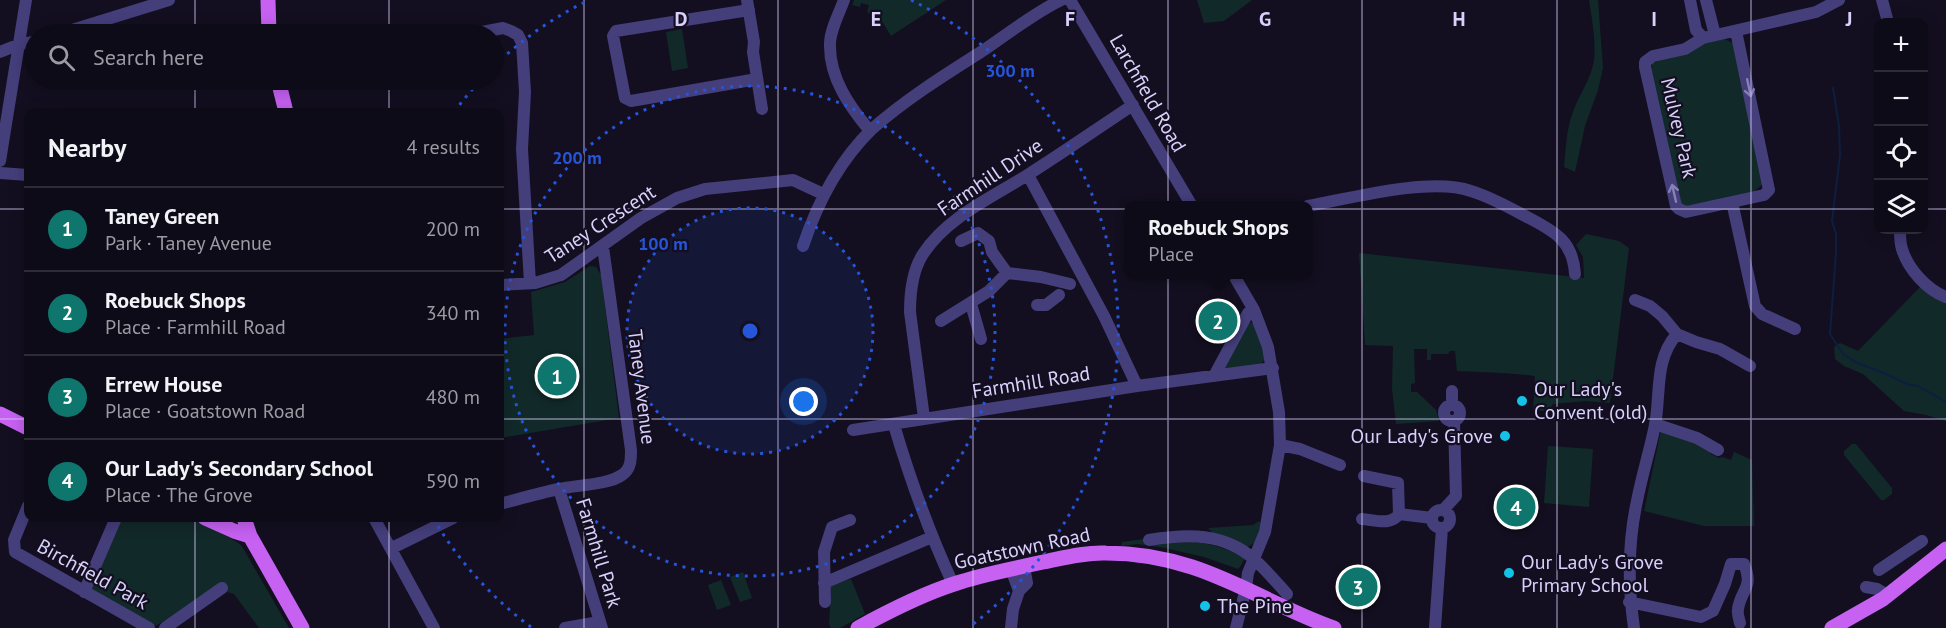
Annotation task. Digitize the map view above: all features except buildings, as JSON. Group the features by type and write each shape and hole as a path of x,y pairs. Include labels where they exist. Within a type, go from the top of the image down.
{"main road":[{"path":"268,0 269,24"},
{"path":"280,90 285,108"},
{"path":"0,414 24,426"},
{"path":"227,522 250,536"},
{"path":"245,522 250,536 302,628"},
{"path":"1832,628 1887,595 1946,549"},
{"name":"Goatstown Road","path":"858,628 891,610 953,584 1095,553 1156,557 1190,566 1230,580 1286,609 1335,628"}],"street":[{"path":"0,161 26,0"},
{"path":"85,24 135,5 169,0"},
{"path":"844,0 830,43 831,63 834,74 850,105 870,131"},
{"path":"803,246 824,194 870,131 940,78 1060,0"},
{"name":"Larchfield Road","path":"1070,0 1189,201"},
{"path":"1690,0 1696,30 1703,38"},
{"path":"1707,0 1715,35"},
{"path":"1736,31 1816,12 1839,0"},
{"path":"1882,0 1887,18"},
{"path":"757,79 631,101 625,98 613,36 616,31 748,5 762,109"},
{"path":"504,28 518,35 522,43 525,92 522,149 530,283"},
{"name":"Mulvey Park","path":"1736,31 1770,185 1764,195 1686,212 1676,206 1645,67 1651,57 1685,49 1703,38 1715,35 1736,31"},
{"path":"0,52 24,43"},
{"name":"Farmhill Drive","path":"924,418 910,312 910,294 918,263 925,251 940,233 965,214 1133,105"},
{"path":"0,172 24,175"},
{"path":"1028,174 1104,316 1137,386"},
{"name":"Taney Crescent","path":"504,285 549,280 561,275 641,218 677,198 705,189 793,180 824,194"},
{"path":"1313,205 1418,186 1446,186 1469,190 1514,210 1559,236 1572,255 1575,274"},
{"path":"1732,202 1755,306 1762,314 1795,329"},
{"path":"961,241 978,233 989,241 992,252 1007,273 1041,277 1065,291 1046,305 1037,305"},
{"path":"1900,234 1901,248 1910,267 1924,282 1946,297"},
{"name":"Taney Avenue","path":"504,503 559,489 611,480 622,476 628,469 631,461 603,247"},
{"path":"941,321 989,291 1007,273"},
{"path":"1236,279 1254,310 1269,347 1279,412 1280,445 1265,532 1248,573 1236,628"},
{"path":"1635,300 1650,306 1677,334 1720,349 1750,366"},
{"path":"971,304 981,339"},
{"path":"1214,376 1248,313 1254,310"},
{"path":"1634,628 1629,602 1630,555 1636,503 1655,424 1661,362 1668,344 1677,334"},
{"name":"Farmhill Road","path":"853,430 1137,386 1273,368"},
{"path":"1443,510 1456,496 1454,421 1458,418 1460,410 1452,404 1452,391"},
{"path":"1655,424 1697,438 1718,450"},
{"path":"894,425 910,481 953,584"},
{"path":"1280,445 1300,449 1340,465"},
{"path":"1362,519 1393,521 1400,514 1403,484 1364,476"},
{"name":"Farmhill Park","path":"559,489 601,625"},
{"path":"1437,510 1443,510 1450,515 1447,526 1442,528 1434,525 1432,518 1437,510"},
{"path":"1400,514 1432,518"},
{"name":"Birchfield Park","path":"24,516 14,540 14,548 18,555 149,628"},
{"path":"825,602 824,552 832,527 850,520"},
{"path":"84,592 114,522"},
{"path":"376,522 434,628"},
{"path":"392,548 445,522"},
{"path":"1435,628 1442,528"},
{"path":"1149,540 1194,535 1238,547 1287,594"},
{"path":"824,583 932,537"},
{"path":"1879,570 1917,544 1925,565"},
{"path":"1629,602 1701,617 1713,611 1731,564 1744,564 1748,573 1748,585 1737,610 1740,623"},
{"path":"1011,628 1018,591 1027,583 1018,568"},
{"path":"1866,587 1877,589 1887,595"},
{"path":"165,628 222,588"},
{"path":"565,628 601,625"}],"green space":[{"path":"854,0 946,0 891,36 883,23 867,12 869,5 861,3 860,7 852,5"},
{"path":"1197,0 1252,0 1224,21 1204,23"},
{"path":"1589,0 1598,0 1603,68 1585,126 1575,172 1564,167 1571,119 1594,60 1594,38"},
{"path":"682,29 688,68 672,71 666,32"},
{"path":"1724,39 1733,43 1763,184 1752,193 1683,206 1651,69 1652,63 1698,45"},
{"path":"1586,234 1619,241 1629,248 1610,403 1586,401 1553,404 1549,411 1533,411 1535,376 1457,371 1455,351 1450,351 1448,354 1431,354 1431,360 1427,360 1427,349 1414,349 1415,383 1411,384 1411,392 1417,392 1436,410 1439,421 1396,424 1392,389 1393,346 1365,345 1359,253 1584,278 1583,257 1576,245"},
{"path":"590,266 596,267 601,275 619,418 504,437 504,339 534,335 531,292 565,282"},
{"path":"1921,286 1946,303 1946,421 1904,411 1863,374 1844,366 1835,359 1834,347 1840,343 1858,351"},
{"path":"1249,322 1255,324 1266,358 1260,365 1225,369 1225,365"},
{"path":"1661,430 1709,448 1711,454 1719,458 1731,460 1734,452 1752,460 1754,526 1704,526 1644,511"},
{"path":"1852,444 1856,444 1892,488 1892,494 1884,500 1881,500 1844,455 1844,451"},
{"path":"1548,446 1593,449 1589,507 1544,503"},
{"path":"1259,521 1261,523 1257,541 1248,547 1214,534 1208,528 1253,525"},
{"path":"120,522 199,522 241,545 289,628 259,628 234,594 223,591 155,626 92,589"},
{"path":"1144,539 1209,544 1245,558 1238,569 1204,557 1165,548 1138,544 1121,546 1122,542"},
{"path":"743,572 752,598 740,602 730,577"},
{"path":"851,579 865,614 840,628 831,628 829,624 831,591 827,589 830,584"},
{"path":"721,580 731,605 717,610 708,585"}],"waterway":[{"path":"1833,88 1839,126 1840,155 1832,221 1836,234 1836,252 1830,334 1843,354 1857,363 1907,384 1918,386 1946,402"}],"place":[{"name":"Roebuck Shops","path":"1218,321"},
{"name":"Taney Green","path":"557,376"},
{"name":"Our Lady's Convent (old)","path":"1522,401"},
{"name":"Our Lady's Grove","path":"1505,436"},
{"name":"Our Lady's Secondary School","path":"1516,507"},
{"name":"Our Lady's Grove Primary School","path":"1509,573"},
{"name":"Errew House","path":"1358,587"},
{"name":"The Pine","path":"1205,606"}]}
